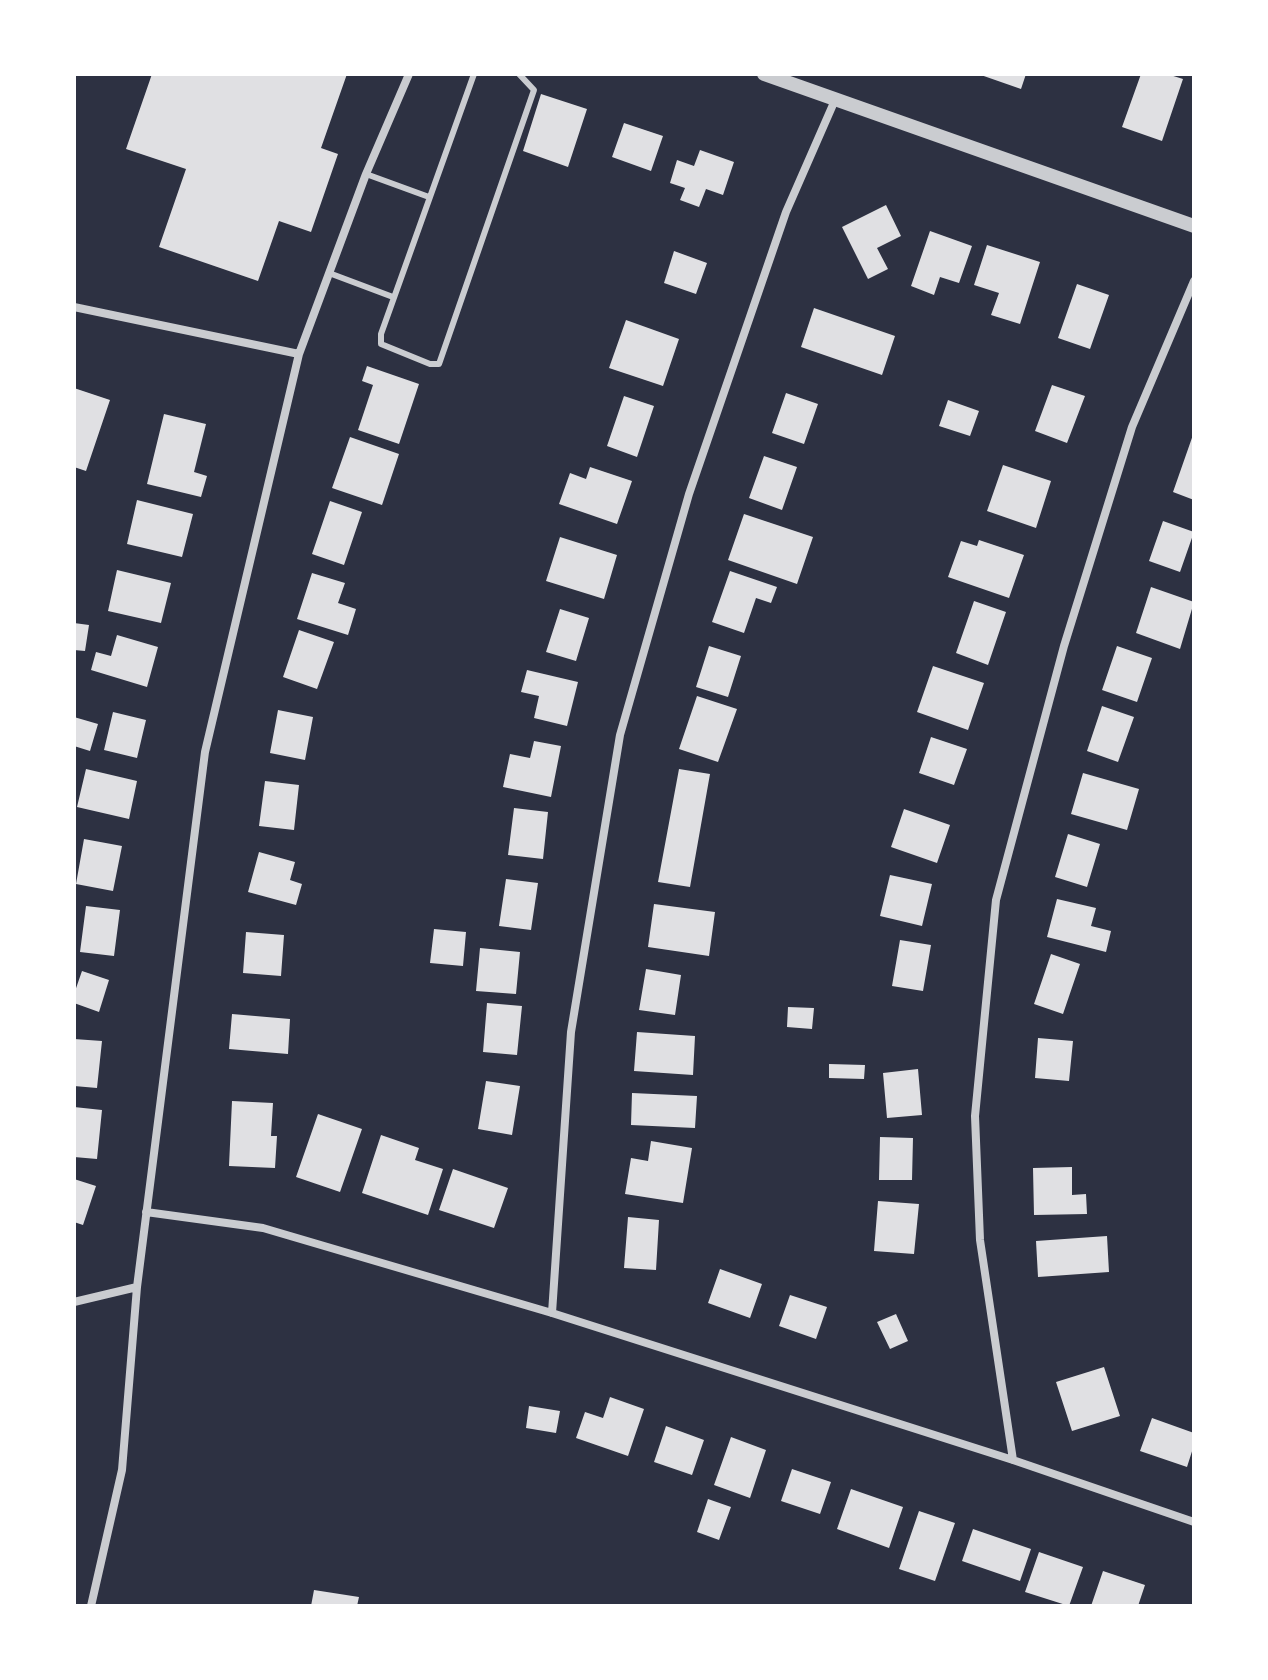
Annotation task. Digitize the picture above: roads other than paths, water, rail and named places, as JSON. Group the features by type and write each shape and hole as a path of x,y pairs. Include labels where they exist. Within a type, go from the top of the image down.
{"street":[{"path":"91,1606 122,1470 137,1287 205,752 299,354 366,174 409,74"},
{"path":"764,74 1194,226"},
{"path":"552,1313 571,1032 620,735 694,479 786,212 835,100"},
{"path":"1013,1460 980,1240 975,1116 996,900 1064,646 1132,427 1194,281"},
{"path":"74,307 299,354"},
{"path":"146,1212 263,1228 552,1313 1013,1460 1194,1522"},
{"path":"74,1302 137,1287"}],"lane":[{"path":"474,74 381,334 381,344 430,364 439,364 534,90 519,74"},
{"path":"366,174 429,197"},
{"path":"329,273 393,297"}]}
